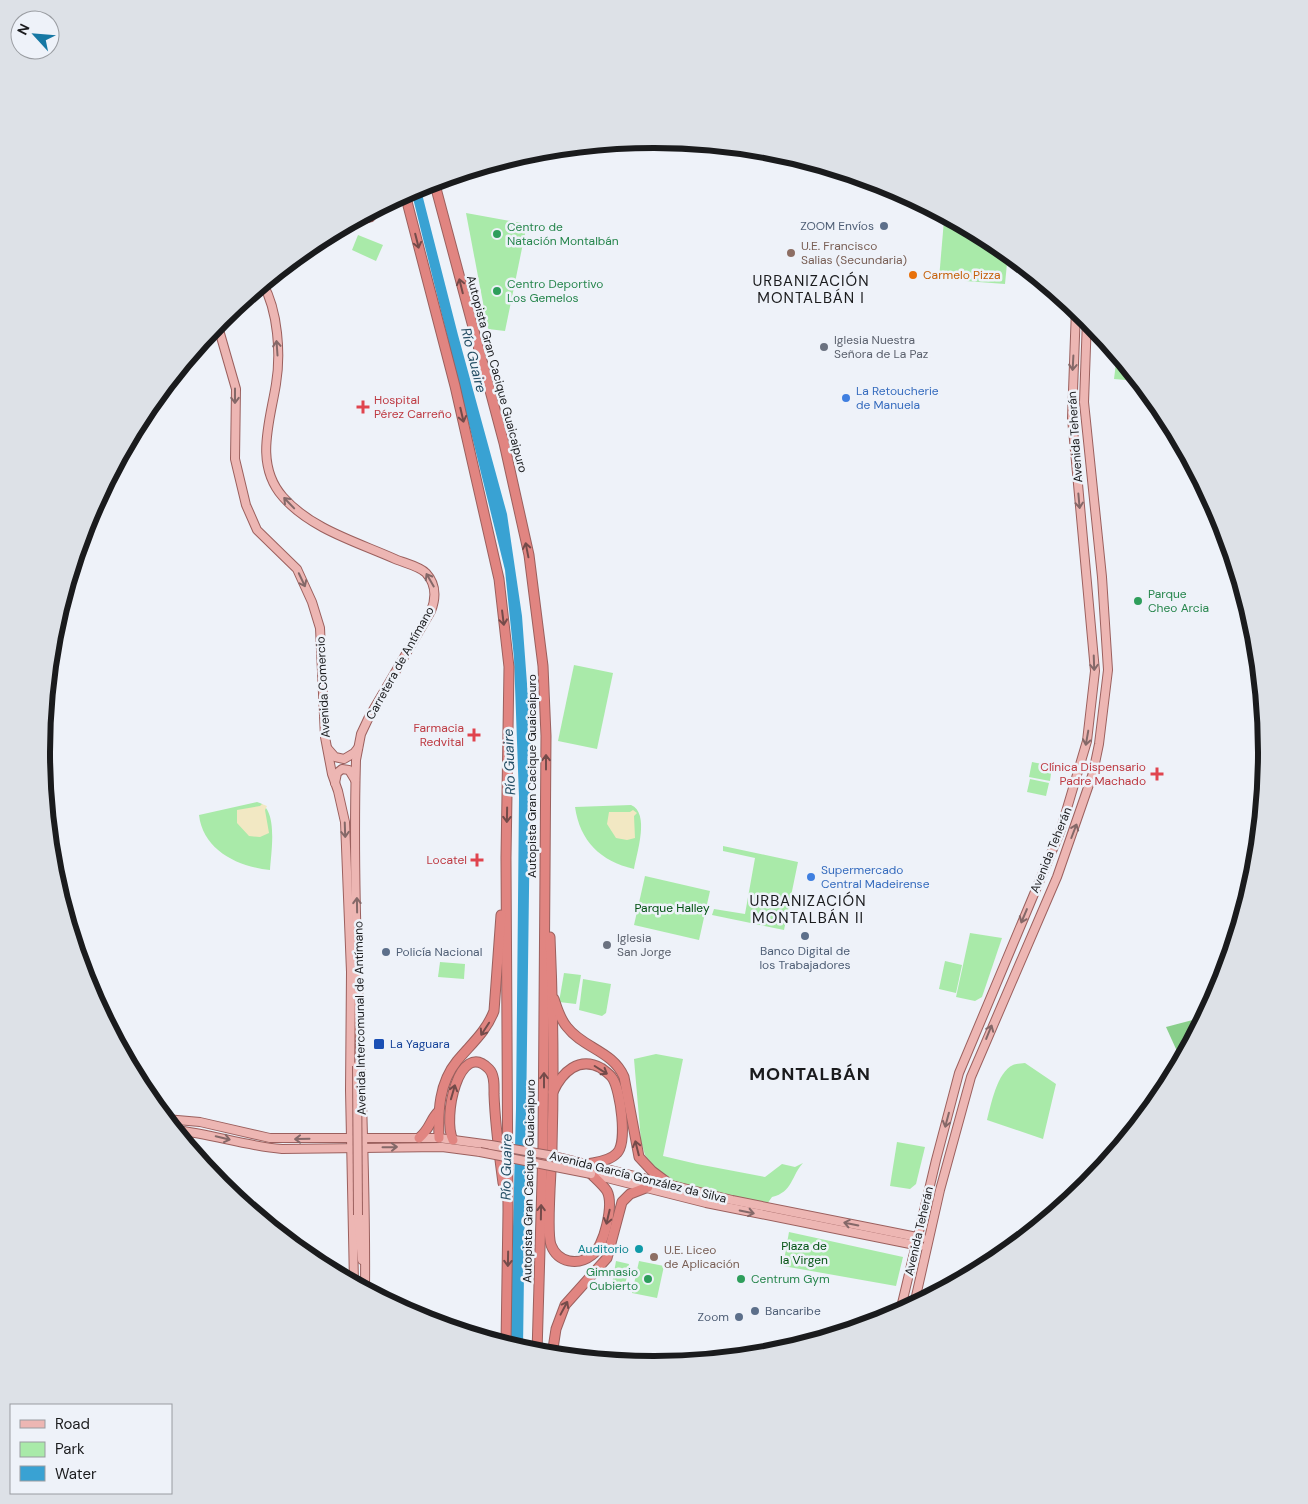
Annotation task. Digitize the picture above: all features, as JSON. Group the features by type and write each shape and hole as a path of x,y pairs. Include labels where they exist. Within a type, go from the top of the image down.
{"highway":[{"name":"Autopista Gran Cacique Guaicaipuro","path":"436,189 504,443 529,555 543,666 546,736 543,1146 537,1344"},
{"name":"Autopista Gran Cacique Guaicaipuro","path":"407,201 455,386 499,579 509,667 506,878 508,1210 506,1337"},
{"path":"545,863 551,988 550,1240 559,1256 566,1260 575,1262 589,1258 596,1253 600,1244 610,1206 606,1191 591,1174"},
{"path":"440,1143 438,1112 441,1095 451,1070 479,1039 489,1024 494,1011 498,982 502,897 506,878"},
{"path":"551,988 561,1018 567,1028 576,1036 600,1050 620,1067 624,1077 639,1156 652,1171 668,1183"},
{"path":"453,1140 448,1119 454,1088 467,1065 475,1062 480,1063 490,1069 493,1077 496,1129 508,1210"},
{"path":"543,1146 552,1093 563,1074 580,1064 597,1066 606,1071 613,1079 624,1131 623,1144 611,1158 588,1164"},
{"path":"418,1138 431,1126 434,1116 438,1112"},
{"path":"553,1347 556,1329 565,1305 607,1258 622,1202 630,1194 648,1187"}],"main road":[{"name":"Carretera de Antímano","path":"265,290 271,304 277,349 276,384 268,427 266,451 266,460 272,479 282,496 311,521 425,572 435,591 435,600 430,612 369,717 361,734 358,748"},
{"name":"Avenida Teherán","path":"902,1302 959,1073 1060,832 1087,741 1094,671 1072,418 1076,320"},
{"name":"Avenida Comercio","path":"220,332 236,388 235,459 246,505 259,531 297,569 312,602 320,628 328,749"},
{"name":"Avenida Teherán","path":"916,1296 971,1077 1057,876 1091,781 1099,744 1108,670 1102,577 1084,402 1087,332"},
{"path":"328,749 335,756 344,759 358,748"},
{"name":"Avenida Intercomunal de Antímano","path":"354,1276 351,1138 358,748"},
{"name":"Avenida Intercomunal de Antímano","path":"328,749 345,822 354,1013 363,1138 365,1282"},
{"path":"335,783 337,773 342,770 349,770 356,780"},
{"path":"354,1013 357,1066 358,1215 360,1256 365,1271"},
{"name":"Avenida García González da Silva","path":"175,1120 200,1122 270,1138 418,1138 440,1143 588,1164 741,1202 928,1244"},
{"name":"Avenida García González da Silva","path":"184,1131 204,1134 256,1147 282,1149 363,1148 440,1143 453,1140 648,1187 706,1203 917,1241"},
{"path":"354,1272 358,1215"}],"green space":[{"name":"Centro Deportivo Los Gemelos","path":"466,213 527,224 505,331 488,329"},
{"path":"944,222 1007,262 1005,284 939,279"},
{"path":"358,235 383,245 376,261 352,250"},
{"path":"1116,364 1130,380 1114,379"},
{"path":"574,665 613,673 597,749 558,741"},
{"path":"1032,762 1052,766 1050,781 1029,777"},
{"path":"1030,779 1049,783 1046,796 1027,792"},
{"path":"257,802 264,806 271,821 270,870 246,865 224,854 207,838 199,815"},
{"path":"631,805 637,809 641,824 641,834 634,869 611,861 594,848 582,830 575,807"},
{"path":"723,846 798,862 784,930 712,915 714,909 745,914 755,858 723,851"},
{"name":"Parque Halley","path":"645,876 710,891 699,940 634,925"},
{"path":"970,933 1002,938 982,997 975,1001 956,997"},
{"path":"945,961 962,965 956,993 939,989"},
{"path":"440,962 465,964 464,979 438,977"},
{"path":"564,973 581,975 576,1004 559,1002"},
{"path":"583,979 611,984 606,1013 602,1016 579,1010"},
{"path":"1196,1019 1178,1053 1166,1027"},
{"path":"656,1054 683,1059 663,1156 765,1177 782,1164 795,1167 803,1163 784,1191 772,1197 767,1204 668,1183 645,1155 641,1141 634,1059"},
{"path":"1025,1063 1056,1084 1043,1139 987,1120 995,1090 1003,1074 1013,1065"},
{"path":"897,1142 925,1147 916,1184 910,1189 890,1186"},
{"name":"Plaza de la Virgen","path":"789,1232 903,1257 896,1286 783,1266"},
{"path":"616,1261 629,1264 625,1287 612,1284"},
{"name":"Gimnasio Cubierto","path":"639,1261 664,1266 657,1298 632,1293"}],"sand":[{"path":"262,804 267,806 265,810 269,833 260,837 249,836 237,823 237,810"},
{"path":"633,810 637,813 634,816 635,838 627,840 616,838 607,824 609,812 630,812"}],"water":[{"path":"422,194 507,514 522,616 531,738 523,1341 510,1338 516,1109 519,797 514,658 505,570 413,198"}],"place":[{"name":"ZOOM Envíos","path":"884,226"},
{"name":"Centro de Natación Montalbán","path":"497,234"},
{"name":"U.E. Francisco Salias (Secundaria)","path":"791,253"},
{"name":"Carmelo Pizza","path":"913,275"},
{"name":"Centro Deportivo Los Gemelos","path":"497,291"},
{"name":"Iglesia Nuestra Señora de La Paz","path":"824,347"},
{"name":"La Retoucherie de Manuela","path":"846,398"},
{"name":"Hospital Pérez Carreño","path":"363,407"},
{"name":"Parque Cheo Arcia","path":"1138,601"},
{"name":"Farmacia Redvital","path":"474,735"},
{"name":"Clínica Dispensario Padre Machado","path":"1157,774"},
{"name":"Locatel","path":"477,860"},
{"name":"Supermercado Central Madeirense","path":"811,877"},
{"name":"Banco Digital de los Trabajadores","path":"805,936"},
{"name":"Iglesia San Jorge","path":"607,945"},
{"name":"Policía Nacional","path":"386,952"},
{"name":"La Yaguara","path":"379,1044"},
{"name":"Auditorio","path":"639,1249"},
{"name":"U.E. Liceo de Aplicación","path":"654,1257"},
{"name":"Gimnasio Cubierto","path":"648,1279"},
{"name":"Centrum Gym","path":"741,1279"},
{"name":"Bancaribe","path":"755,1311"},
{"name":"Zoom","path":"739,1317"}],"district":[{"name":"URBANIZACIÓN MONTALBÁN I","path":"811,290"},
{"name":"URBANIZACIÓN MONTALBÁN II","path":"808,910"},
{"name":"MONTALBÁN","path":"810,1074"}],"water label":[{"name":"Río Guaire","path":"474,360"},
{"name":"Río Guaire","path":"509,762"},
{"name":"Río Guaire","path":"506,1167"}]}
